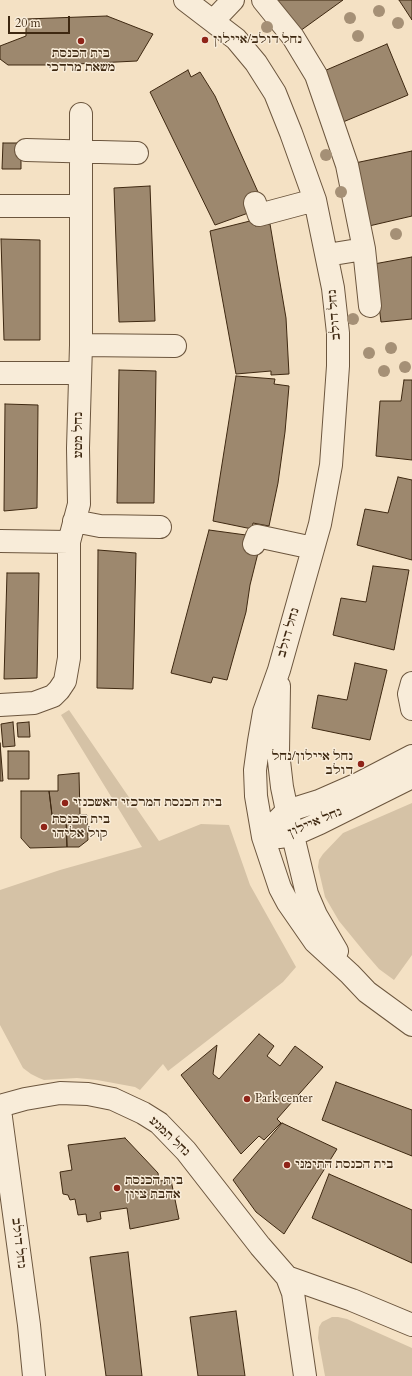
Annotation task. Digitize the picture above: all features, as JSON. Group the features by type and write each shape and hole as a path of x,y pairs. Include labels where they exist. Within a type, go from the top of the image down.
{"street":[{"name":"נחל דולב","path":"185,0 236,38 256,63 275,93 315,200 333,288 337,326 338,366 331,466 320,524 279,670 264,712 255,770 256,796 263,837 280,888 315,942 350,974 366,992 412,1025"},
{"path":"213,20 233,0"},
{"path":"263,0 293,37 316,75 347,165 364,249 370,306"},
{"name":"נחל מטע","path":"0,705 34,703 53,696 59,690 64,681 69,658 72,532 79,504 81,114"},
{"path":"26,150 137,153"},
{"path":"258,214 315,200"},
{"path":"0,206 80,206"},
{"path":"327,255 364,249"},
{"path":"81,346 174,346"},
{"path":"0,373 79,373"},
{"path":"0,541 72,532 100,526 160,526"},
{"path":"257,535 313,548"},
{"name":"נחל דולב","path":"279,670 278,752 282,787 287,811 307,894 316,915 350,974"},
{"path":"412,683 410,694 412,709"},
{"name":"נחל איילון","path":"263,837 275,822 287,811 319,801 360,783 412,756"},
{"name":"נחל איילון","path":"263,837 278,838 293,834 320,823 412,777"},
{"name":"נחל תמנע","path":"0,1106 25,1099 60,1093 88,1094 114,1099 143,1113 159,1123 186,1151 260,1246 287,1276 293,1293 305,1376"},
{"name":"נחל דולב","path":"0,1110 34,1376"},
{"name":"נחל תמנע","path":"287,1276 412,1325"},
{"path":"298,1324 301,1311 306,1302 313,1295 320,1293 333,1294"}],"shaded area":[{"path":"69,710 159,841 201,824 229,825 250,885 296,967 283,982 168,1071 163,1064 140,1090 135,1087 97,1080 77,1078 44,1080 39,1078 23,1068 0,1025 0,890 60,870 142,847 61,715"},
{"path":"412,803 412,955 394,980 379,969 339,921 325,897 318,867 319,860 323,854 343,833"},
{"path":"332,1317 347,1319 412,1348 412,1376 325,1376 318,1338 319,1327 322,1322"}],"building":[{"path":"273,0 343,0 300,31"},
{"path":"399,0 412,0 412,20"},
{"name":"בית הכנסת משאת מרדכי","path":"107,16 153,34 137,61 56,65 8,65 0,59 0,46 26,36 26,19"},
{"path":"387,44 408,95 343,122 324,71"},
{"path":"188,70 191,77 200,72 215,96 262,201 251,212 215,225 150,92"},
{"path":"3,143 21,143 21,169 2,169"},
{"path":"412,151 412,216 369,226 355,163"},
{"path":"150,186 155,321 119,322 114,188"},
{"path":"254,220 255,226 270,224 286,318 289,374 271,375 271,371 236,374 210,231"},
{"path":"1,239 40,240 40,340 4,340"},
{"path":"412,257 412,319 381,322 374,264"},
{"path":"119,370 156,371 154,503 117,503"},
{"path":"236,376 275,379 274,384 289,386 285,432 278,483 269,526 253,523 252,529 213,521"},
{"path":"404,380 412,380 412,460 376,456 380,401 401,401"},
{"path":"5,404 38,405 37,508 4,511"},
{"path":"398,477 412,480 412,560 357,545 365,509 388,513"},
{"path":"209,530 246,535 260,545 250,585 246,612 227,680 213,677 211,683 171,673"},
{"path":"98,550 136,553 133,689 97,688"},
{"path":"373,566 409,570 394,650 333,635 341,598 366,602"},
{"path":"7,573 39,573 37,678 4,679"},
{"path":"355,663 387,670 370,740 312,728 318,695 347,700"},
{"path":"13,722 15,746 3,747 1,724"},
{"path":"29,722 30,737 18,737 17,723"},
{"path":"0,743 3,781 0,781"},
{"path":"8,751 29,751 29,779 8,779"},
{"name":"בית הכנסת המרכזי האשכנזי","path":"79,773 80,815 87,815 88,840 79,847 67,847 66,816 52,815 49,791 58,791 58,775"},
{"name":"בית הכנסת קול אליהו","path":"21,791 49,791 52,815 66,816 67,847 30,848 21,838"},
{"name":"Park center","path":"259,1034 274,1046 267,1056 280,1066 295,1046 323,1067 277,1119 281,1123 264,1140 259,1136 241,1154 181,1075 217,1045 213,1074 219,1079"},
{"path":"336,1082 412,1110 412,1156 322,1120"},
{"name":"בית הכנסת התימני","path":"282,1123 337,1149 284,1234 256,1212 233,1180"},
{"name":"בית הכנסת אהבת ציון","path":"125,1138 158,1173 159,1181 171,1180 179,1219 130,1229 127,1208 100,1212 101,1219 87,1222 86,1214 78,1215 75,1199 70,1200 68,1195 63,1194 60,1172 72,1170 68,1145"},
{"path":"329,1174 412,1210 412,1263 312,1218"},
{"path":"128,1252 142,1376 106,1376 90,1257"},
{"path":"236,1311 245,1376 198,1376 190,1317"}],"place":[{"name":"נחל דולב/איילון","path":"205,40"},
{"name":"בית הכנסת משאת מרדכי","path":"81,41"},
{"name":"נחל איילון/נחל דולב","path":"361,764"},
{"name":"בית הכנסת המרכזי האשכנזי","path":"65,803"},
{"name":"בית הכנסת קול אליהו","path":"44,827"},
{"name":"Park center","path":"247,1099"},
{"name":"בית הכנסת התימני","path":"287,1165"},
{"name":"בית הכנסת אהבת ציון","path":"117,1188"}]}
